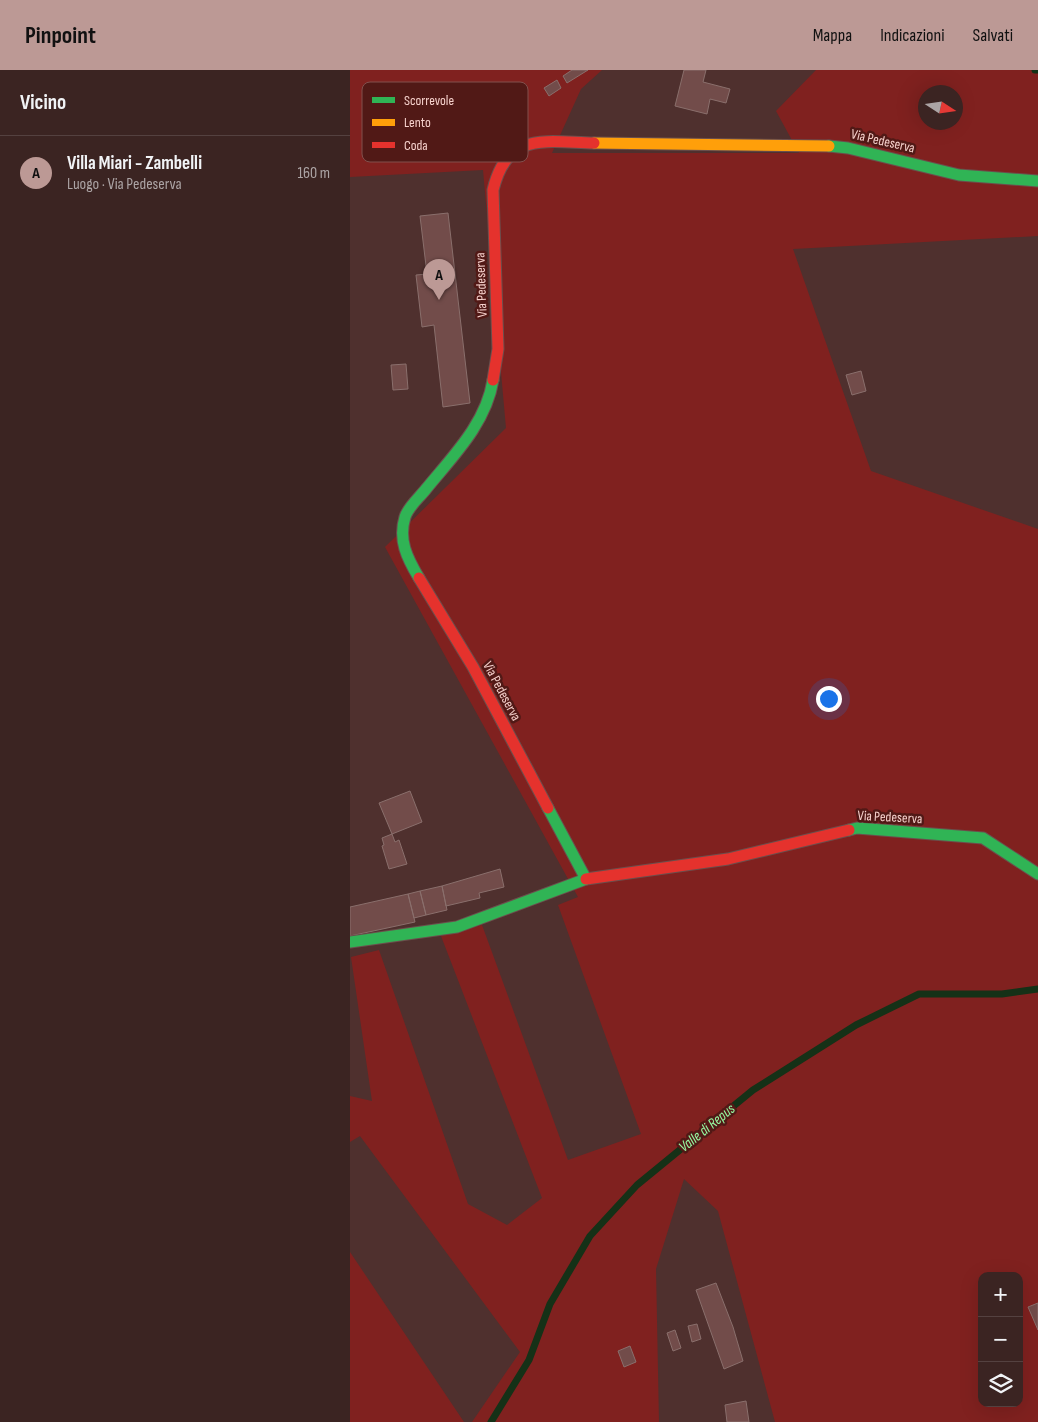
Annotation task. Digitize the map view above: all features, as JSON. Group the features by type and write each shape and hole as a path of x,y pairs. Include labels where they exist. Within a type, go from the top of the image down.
{"street":[{"name":"Via Pedeserva","path":"528,143 825,146 848,148 959,174 1038,180"},
{"name":"Via Pedeserva","path":"504,162 499,167 493,190 498,349 491,392 484,412 469,436 406,514 402,528 402,542 406,557 473,667 586,879"},
{"name":"Via Pedeserva","path":"350,942 457,927 586,879 728,860 857,828 983,838 1038,874"}],"shaded area":[{"path":"350,70 602,70 581,89 552,153 799,153 776,111 816,70 1038,70 1038,236 793,249 871,471 1038,529 1038,1422 775,1422 718,1211 684,1179 656,1269 659,1422 472,1422 520,1352 360,1136 350,1142 350,1096 372,1101 351,957 379,950 468,1204 507,1225 542,1198 441,936 482,925 568,1160 641,1134 558,905 578,897 385,547 506,428 483,170 350,177"},
{"path":"350,1252 464,1422 350,1422"}],"building":[{"path":"572,70 588,70 567,83 563,76"},
{"path":"684,70 706,70 703,82 730,89 726,103 710,99 707,114 675,106"},
{"path":"557,80 561,88 549,96 544,88"},
{"path":"448,213 470,403 443,407 434,325 422,327 416,275 427,274 420,216"},
{"path":"406,364 408,389 393,390 391,365"},
{"path":"861,371 866,391 852,395 846,375"},
{"path":"410,791 422,822 392,834 379,803"},
{"path":"392,834 395,842 399,840 407,864 389,869 382,846 384,845 382,838"},
{"path":"500,869 504,887 479,893 480,898 446,906 442,886"},
{"path":"442,886 447,910 426,915 420,891"},
{"path":"420,891 426,915 414,918 408,894"},
{"path":"408,894 415,922 350,936 350,907"},
{"path":"716,1283 733,1327 743,1361 724,1369 696,1290"},
{"path":"1038,1303 1038,1330 1028,1307"},
{"path":"697,1324 701,1339 692,1342 688,1326"},
{"path":"675,1330 681,1348 673,1351 667,1333"},
{"path":"630,1346 636,1362 624,1367 618,1351"},
{"path":"746,1401 749,1422 727,1422 725,1405"}],"waterway":[{"name":"Valle di Repus","path":"491,1422 529,1360 550,1304 590,1236 637,1185 753,1090 856,1025 919,994 1002,994 1038,989"}],"traffic: fast":[{"path":"829,146 848,148 959,175 1038,181"},
{"path":"419,578 403,541 403,525 406,513 467,439 483,411 493,380"},
{"path":"350,942 457,927 586,879 548,808"},
{"path":"849,830 857,828 983,838 1038,874"}],"traffic: slow":[{"path":"594,143 829,146"}],"traffic: jam":[{"path":"528,145 544,142 594,143"},
{"path":"493,380 498,349 493,190 499,171 505,162"},
{"path":"419,578 473,667 548,808"},
{"path":"586,879 728,859 849,830"}],"place":[{"name":"Villa Miari - Zambelli","path":"439,300"}]}
